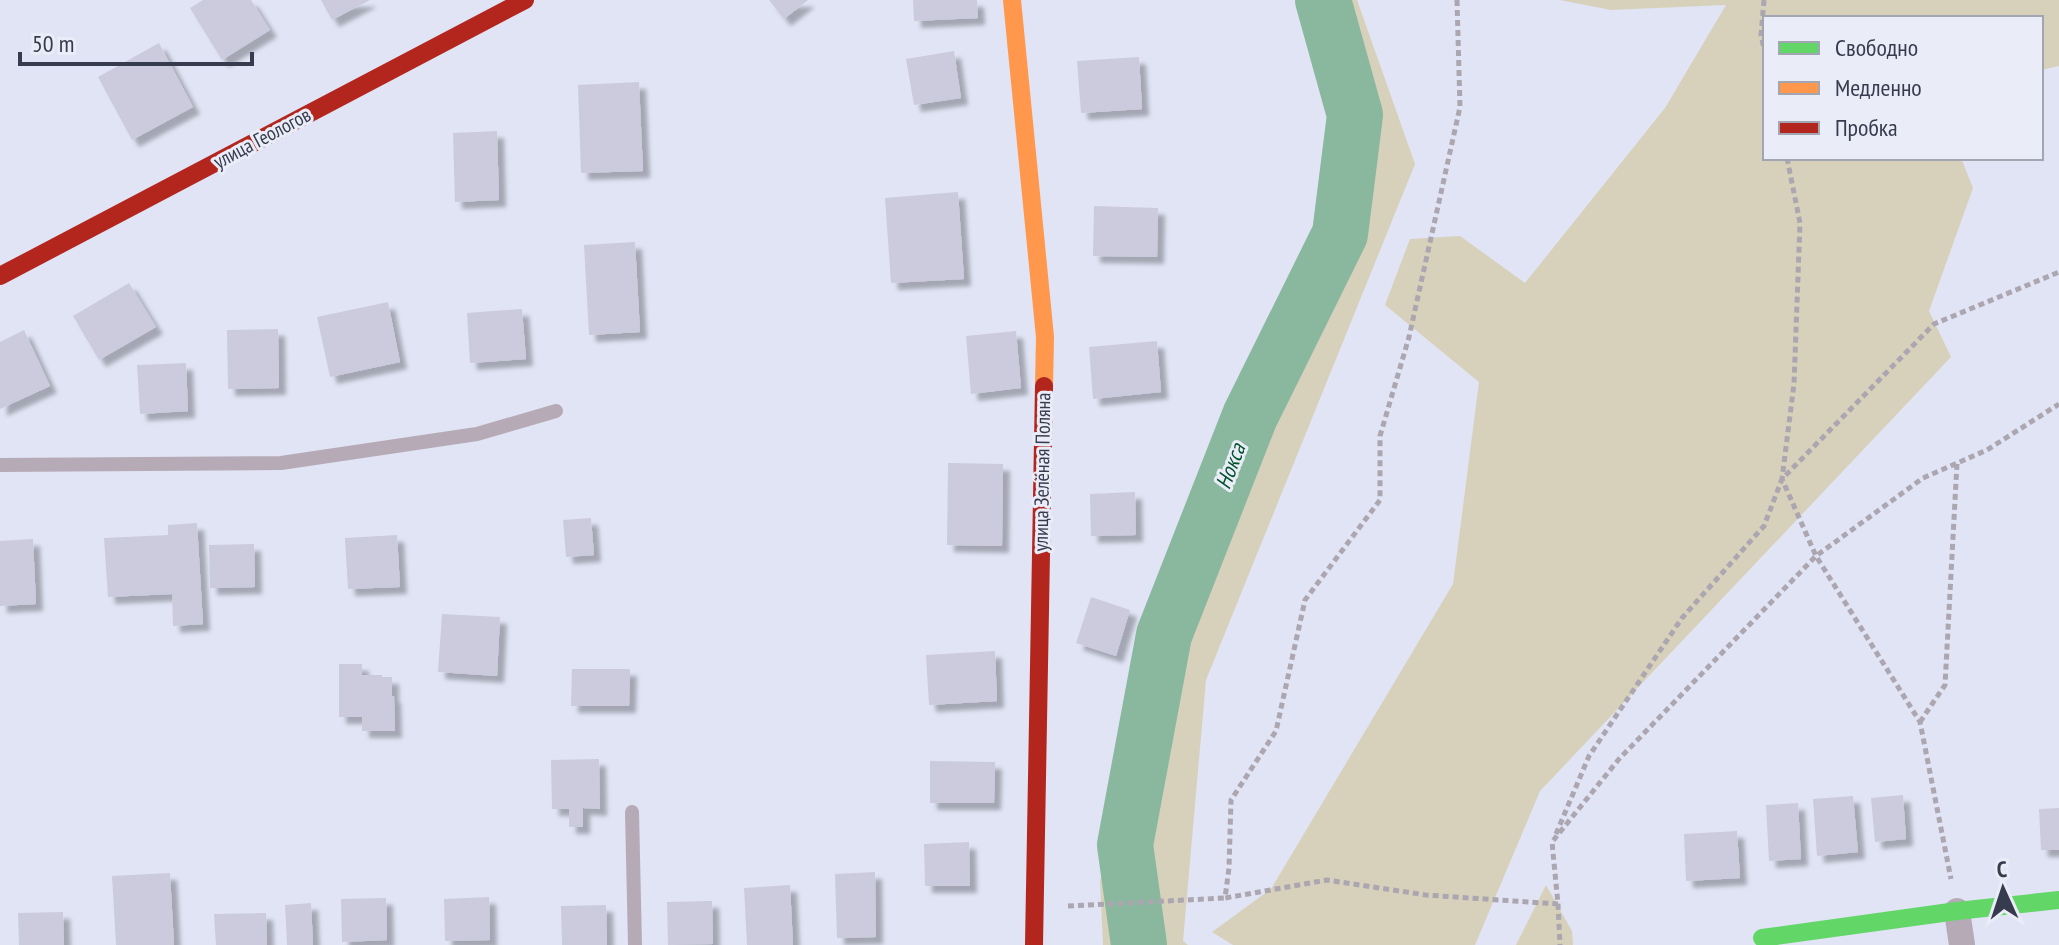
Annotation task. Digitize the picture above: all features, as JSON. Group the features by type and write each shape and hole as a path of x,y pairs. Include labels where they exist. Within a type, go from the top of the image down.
{"street":[{"name":"улица Геологов","path":"0,276 525,0"},
{"name":"улица Зелёная Поляна","path":"1012,0 1045,337 1034,945"},
{"path":"1762,938 2059,900"},
{"path":"1957,911 1962,945"}],"lane":[{"path":"0,465 281,463 477,434 556,411"},
{"path":"632,812 635,945"}],"path":[{"path":"1224,898 1229,868 1231,800 1276,731 1305,600 1380,500 1380,436 1409,337 1460,107 1457,0"},
{"path":"1763,44 1764,0"},
{"path":"1560,945 1552,842 1589,756 1682,618 1764,526 1782,479 1794,384 1800,223 1787,160"},
{"path":"1782,479 1934,324 2059,272"},
{"path":"1552,842 1619,759 1816,556 1923,478 1987,450 2059,404"},
{"path":"1920,722 1945,685 1957,463"},
{"path":"1782,479 1816,556 1920,722 1957,911"},
{"path":"1035,907 1224,898 1327,880 1426,895 1558,904"}],"shaded area":[{"path":"1303,0 1357,0 1415,164 1206,680 1183,941 1188,945 1103,945 1100,881 1155,633 1243,401 1321,237 1336,119"},
{"path":"1560,0 2059,0 2059,66 2043,70 2043,16 1763,16 1763,160 1962,160 1973,188 1929,311 1951,357 1540,791 1475,945 1233,945 1212,932 1271,889 1453,584 1479,382 1385,305 1410,239 1460,236 1525,283 1665,108 1726,5 1611,10"},
{"path":"1546,885 1572,931 1573,945 1516,945"}],"building":[{"path":"203,0 251,0 270,30 222,60 190,8"},
{"path":"321,0 370,0 332,20"},
{"path":"769,0 808,0 784,19"},
{"path":"913,0 977,0 978,18 914,21"},
{"path":"159,43 193,107 132,140 98,77"},
{"path":"954,51 961,98 914,105 906,59"},
{"path":"1139,57 1142,109 1081,113 1077,61"},
{"path":"639,82 643,171 581,173 578,85"},
{"path":"497,131 499,200 455,202 453,133"},
{"path":"958,192 964,279 891,283 885,198"},
{"path":"1094,206 1158,208 1157,257 1093,256"},
{"path":"635,242 640,332 589,335 584,245"},
{"path":"129,283 156,327 99,360 73,316"},
{"path":"388,302 400,362 330,377 317,317"},
{"path":"522,309 526,359 470,363 467,313"},
{"path":"278,329 279,388 228,389 227,330"},
{"path":"24,330 50,386 0,409 0,342"},
{"path":"1016,331 1021,388 971,394 966,336"},
{"path":"1157,341 1161,392 1093,399 1089,347"},
{"path":"186,363 188,411 140,414 137,365"},
{"path":"948,463 1003,464 1002,546 947,545"},
{"path":"1135,492 1136,535 1091,536 1090,494"},
{"path":"591,518 594,555 566,557 563,520"},
{"path":"197,523 203,624 173,626 172,594 108,597 104,538 168,535 168,525"},
{"path":"397,535 400,587 348,589 345,538"},
{"path":"33,539 36,604 0,606 0,541"},
{"path":"254,544 255,587 210,588 209,545"},
{"path":"1091,597 1130,610 1116,656 1076,643"},
{"path":"442,614 500,617 497,676 438,672"},
{"path":"995,651 997,701 929,705 926,655"},
{"path":"339,664 362,664 362,675 392,677 395,731 362,731 362,717 339,717"},
{"path":"572,669 630,669 629,706 571,706"},
{"path":"599,759 600,809 583,808 583,827 569,827 569,809 552,809 551,760"},
{"path":"930,761 995,762 994,803 930,803"},
{"path":"1903,795 1906,839 1875,842 1871,798"},
{"path":"1853,796 1858,852 1817,856 1813,799"},
{"path":"1798,803 1801,859 1769,861 1766,805"},
{"path":"2059,808 2059,850 2041,850 2039,809"},
{"path":"1737,831 1740,878 1686,881 1684,834"},
{"path":"969,842 970,886 925,886 924,844"},
{"path":"875,872 876,937 837,938 835,874"},
{"path":"170,873 174,945 116,945 112,876"},
{"path":"790,885 793,945 747,945 744,888"},
{"path":"489,897 490,940 445,941 444,899"},
{"path":"386,898 387,940 342,942 341,899"},
{"path":"712,901 713,944 668,945 667,902"},
{"path":"311,903 313,945 287,945 285,905"},
{"path":"606,905 607,945 562,945 561,906"},
{"path":"63,912 64,945 19,945 18,913"},
{"path":"266,913 267,945 216,945 214,914"}],"waterway":[{"name":"Нокса","path":"1139,945 1125,845 1164,635 1250,416 1340,234 1355,115 1323,0"}],"traffic: fast":[{"path":"1762,938 2059,900"}],"traffic: slow":[{"path":"1012,0 1045,337 1044,386"}],"traffic: jam":[{"path":"0,276 525,0"},
{"path":"1034,945 1044,386"}]}
